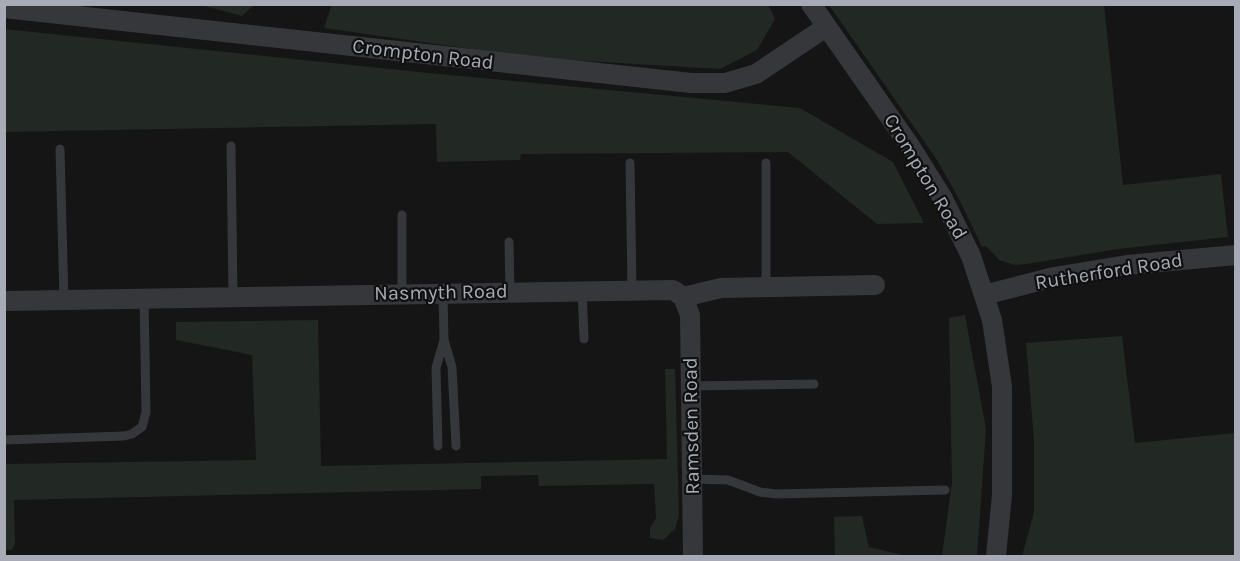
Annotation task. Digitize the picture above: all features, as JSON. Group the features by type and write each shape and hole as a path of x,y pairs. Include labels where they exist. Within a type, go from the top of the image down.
{"street":[{"name":"Crompton Road","path":"811,4 910,146 942,197 971,256 992,320 1002,387 1002,495 996,556"},
{"name":"Crompton Road","path":"4,8 127,13 608,76 711,83 725,83 756,74 826,27"},
{"name":"Rutherford Road","path":"984,295 1064,275 1127,265 1236,255"},
{"name":"Nasmyth Road","path":"4,301 669,289 683,297 721,288 875,285"},
{"name":"Ramsden Road","path":"683,297 690,315 693,556"}],"lane":[{"path":"231,146 233,297"},
{"path":"60,149 64,300"},
{"path":"630,163 632,290"},
{"path":"766,163 766,287"},
{"path":"402,215 402,294"},
{"path":"509,242 510,292"},
{"path":"582,290 584,339"},
{"path":"443,293 444,340 452,367 456,446"},
{"path":"4,440 124,436 142,427 146,412 144,298"},
{"path":"438,446 436,368 444,340"},
{"path":"692,386 814,384"},
{"path":"693,480 728,480 769,494 945,490"}],"shaded area":[{"path":"332,4 768,4 775,19 757,50 720,69 535,58 324,28"},
{"path":"201,5 254,5 242,16"},
{"path":"829,5 1104,5 1123,185 1221,174 1228,237 1118,249 1026,264 1015,265 999,260 986,246 982,247 937,160"},
{"path":"4,29 429,73 800,108 893,162 924,223 877,224 788,152 521,154 520,160 437,162 436,124 5,132"},
{"path":"965,315 986,429 977,556 942,556 952,482 949,318"},
{"path":"318,320 321,466 667,459 665,369 675,369 679,515 675,529 663,540 650,538 650,528 656,518 654,484 539,486 538,475 481,476 481,489 14,500 15,544 12,550 5,550 5,464 256,460 252,355 176,340 176,322"},
{"path":"1122,336 1135,443 1235,433 1235,556 1022,556 1034,512 1034,441 1026,343"},
{"path":"862,516 869,547 907,556 835,556 834,517"}]}
